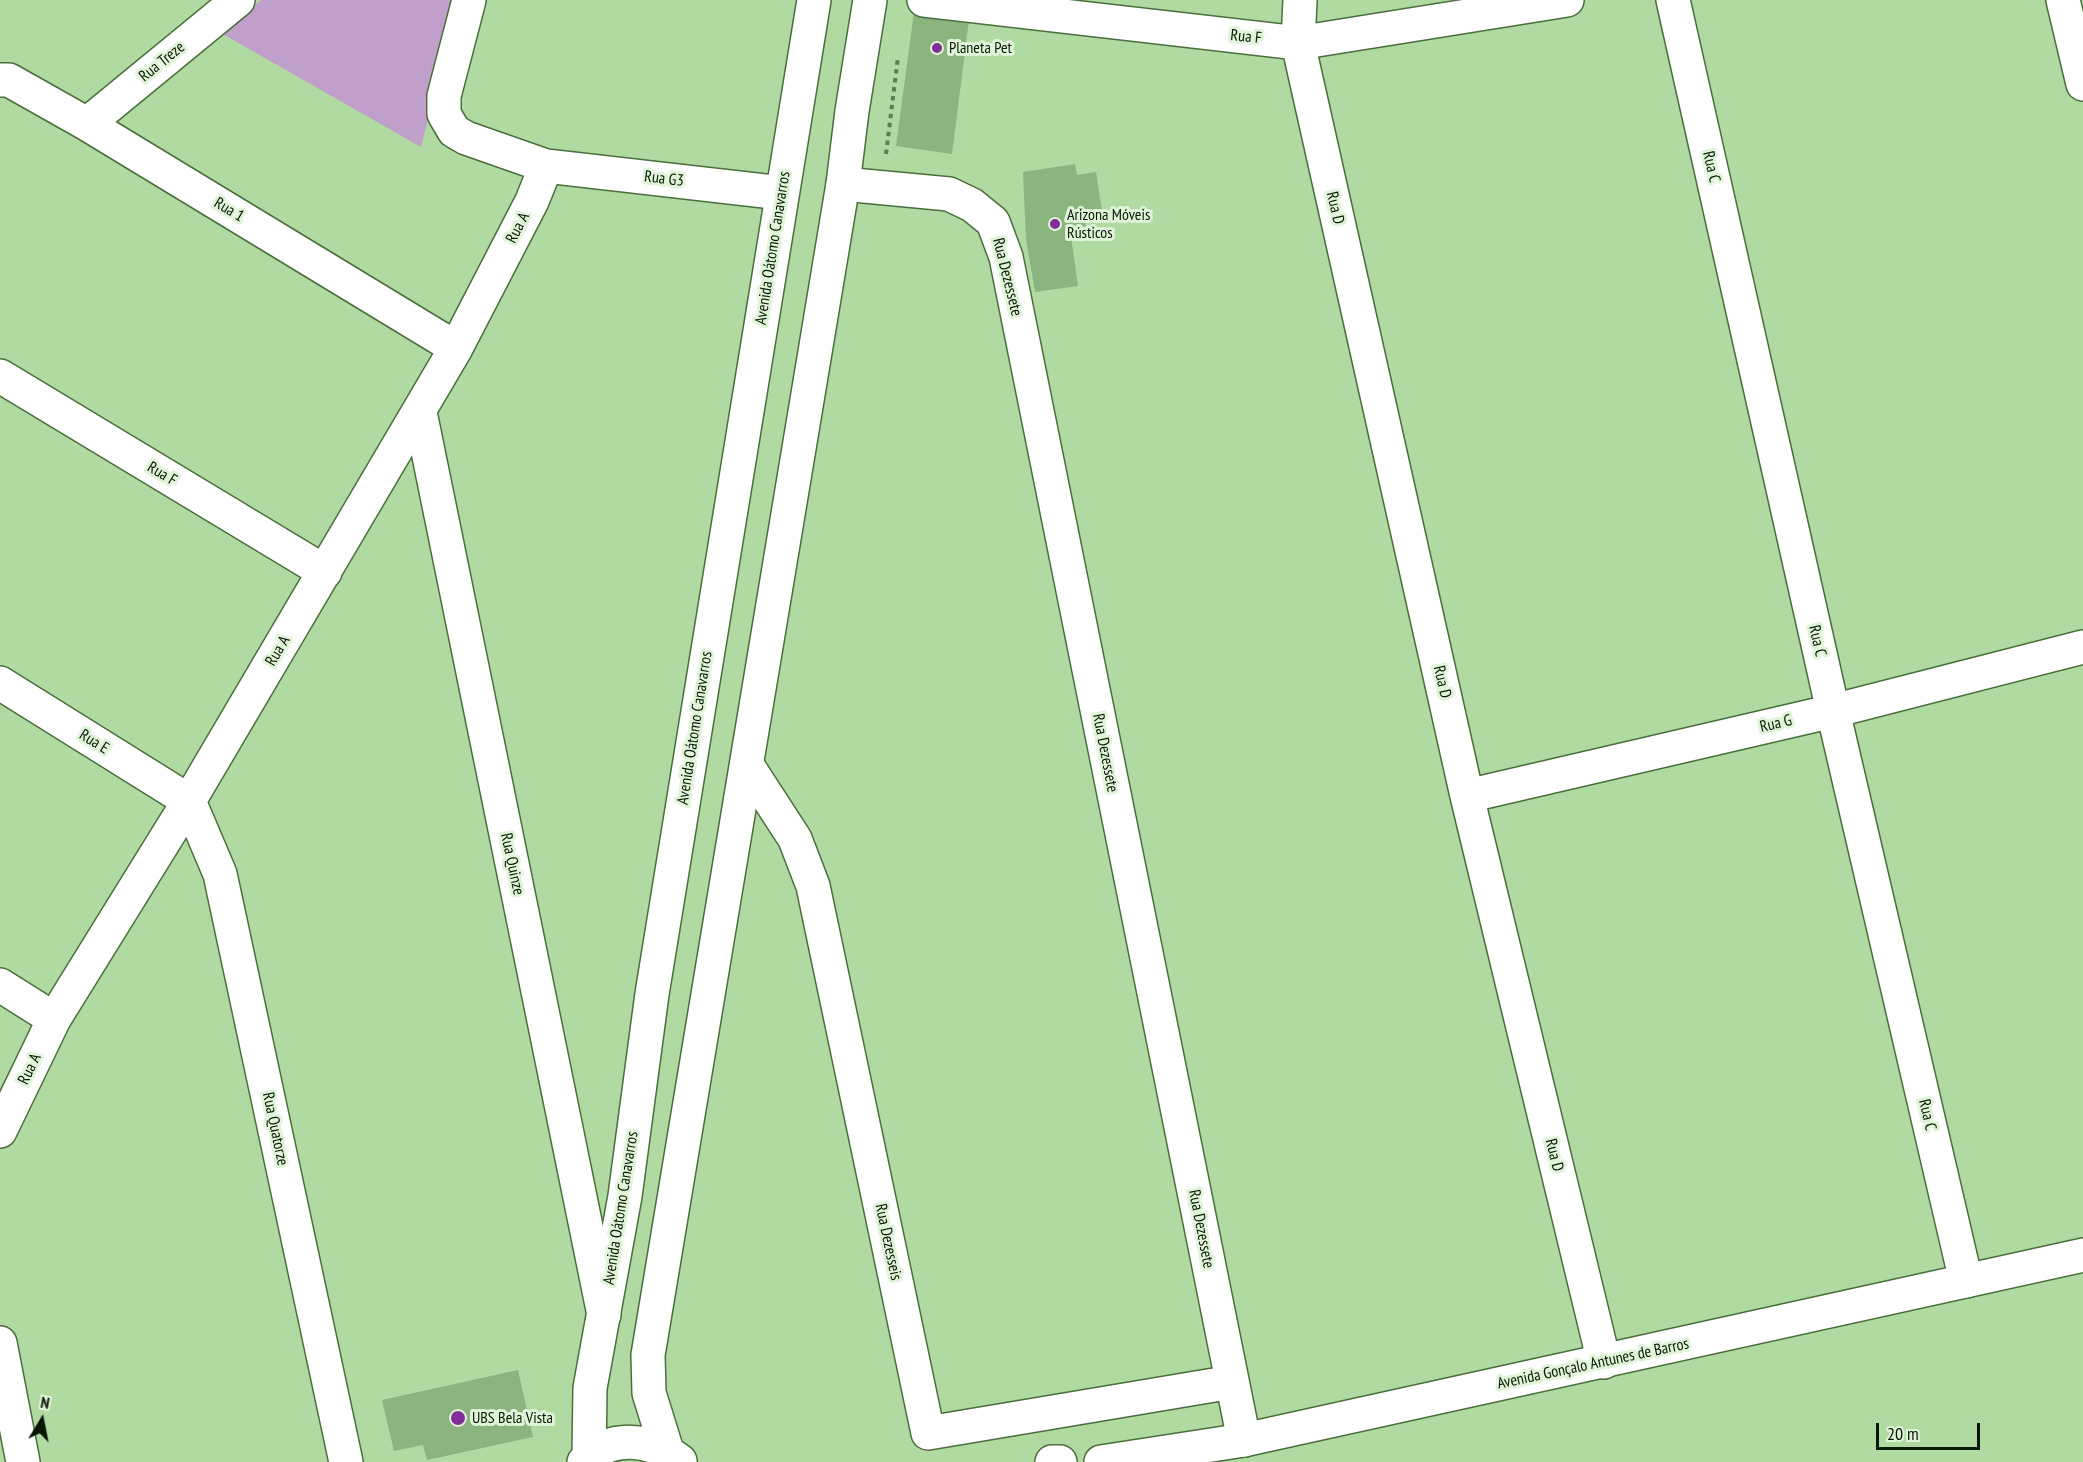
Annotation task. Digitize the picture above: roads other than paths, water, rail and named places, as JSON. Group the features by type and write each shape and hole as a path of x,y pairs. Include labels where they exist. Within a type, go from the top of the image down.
{"street":[{"name":"Rua Treze","path":"87,124 238,0"},
{"name":"Rua G3","path":"469,0 444,96 444,114 454,131 466,138 546,166 783,193"},
{"name":"Avenida Oátomo Canavarros","path":"587,1460 590,1388 625,1196 652,994 814,0"},
{"path":"674,1456 649,1393 648,1355 843,184 870,0"},
{"name":"Rua F","path":"924,0 1298,43 1567,0"},
{"name":"Rua D","path":"1300,0 1298,43 1467,796 1604,1362"},
{"name":"Rua C","path":"1673,0 1833,711 1966,1281"},
{"path":"2063,0 2083,84"},
{"name":"Rua 1","path":"0,80 9,80 87,124 456,348"},
{"name":"Rua A","path":"0,1131 54,1019 189,801 420,412 532,201 546,166"},
{"name":"Rua Dezessete","path":"843,184 949,194 972,205 993,222 1006,257 1244,1440"},
{"name":"Rua F","path":"0,376 325,572"},
{"name":"Rua Quinze","path":"420,412 604,1317"},
{"name":"Rua G","path":"1467,796 1833,711 2083,646"},
{"name":"Rua E","path":"0,683 189,801"},
{"name":"Rua Dezesseis","path":"747,765 795,839 813,886 928,1433 1232,1382"},
{"name":"Rua Quatorze","path":"189,801 220,874 346,1462"},
{"path":"0,985 54,1019"},
{"name":"Avenida Gonçalo Antunes de Barros","path":"1101,1462 1244,1440 2083,1255"},
{"path":"0,1343 23,1462"},
{"path":"587,1460 607,1447 627,1442 647,1443 674,1456"},
{"path":"1053,1462 1059,1462"}],"place":[{"name":"Planeta Pet","path":"937,48"},
{"name":"Arizona Móveis Rústicos","path":"1055,224"},
{"name":"UBS Bela Vista","path":"458,1418"}]}
